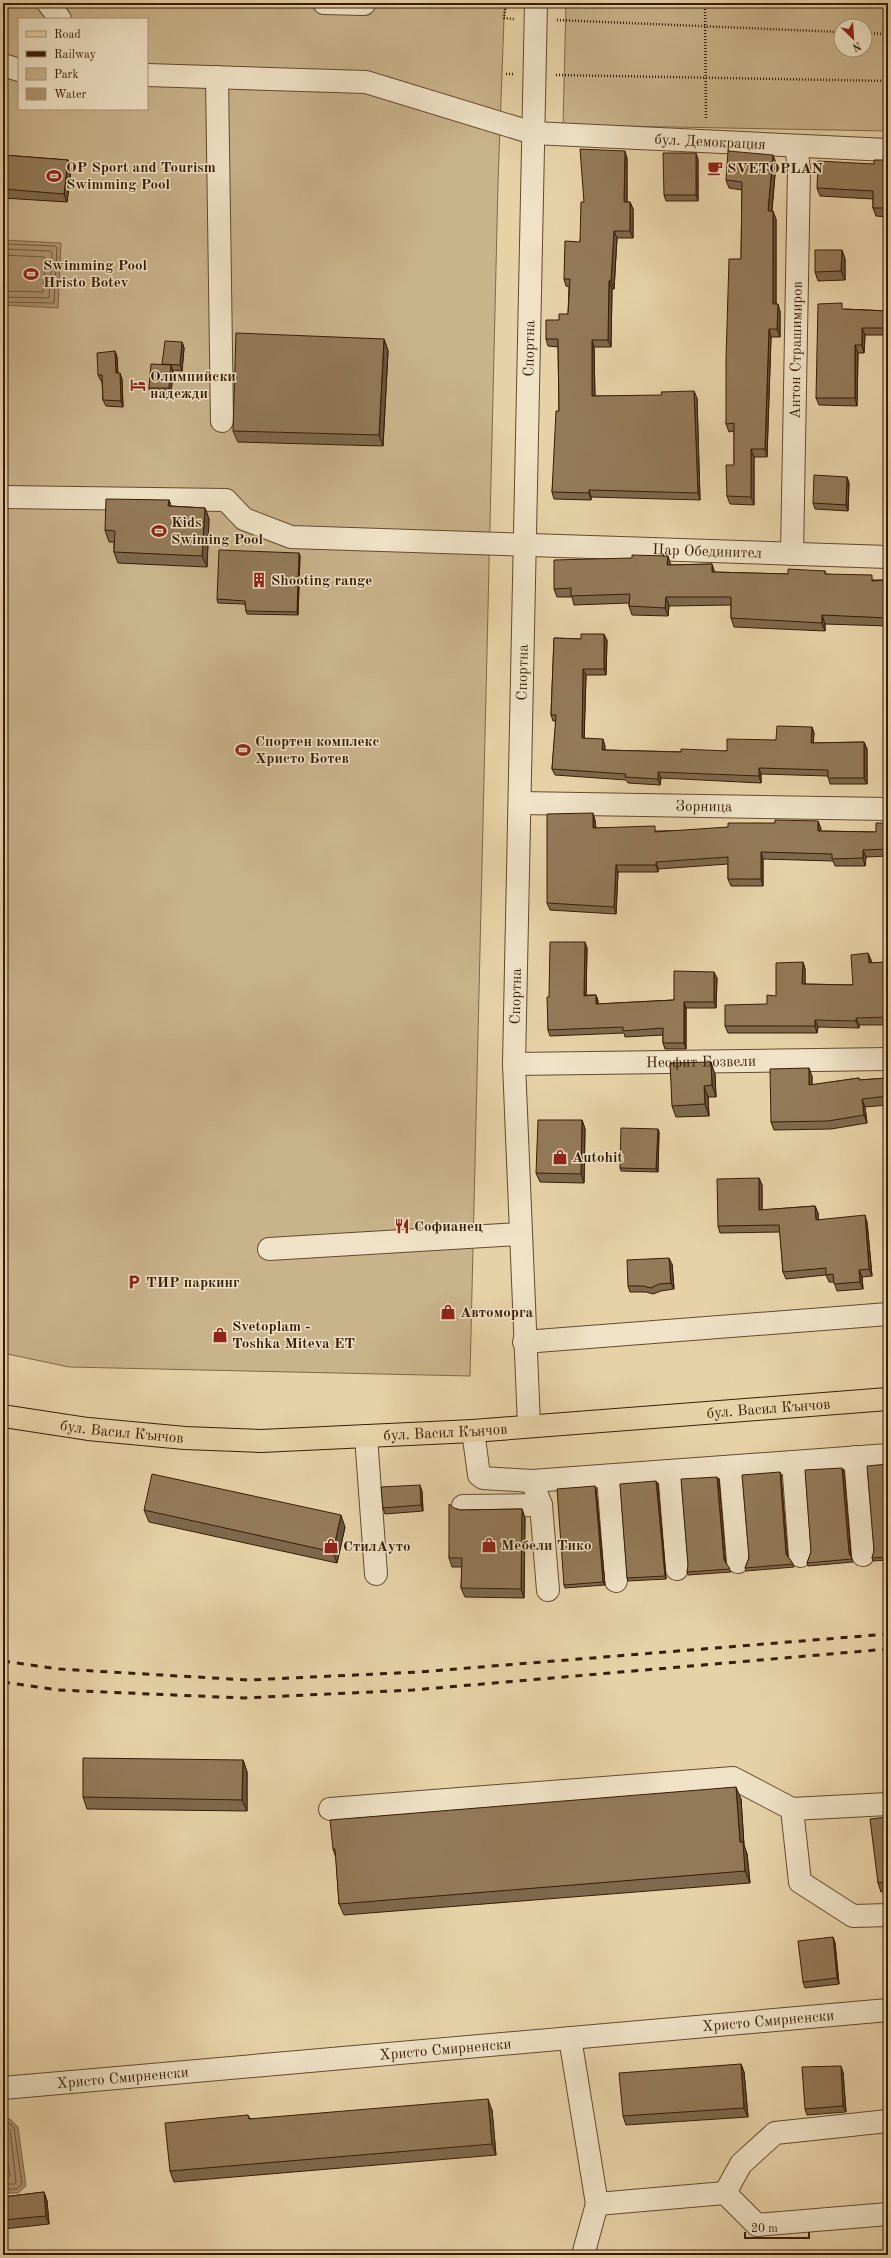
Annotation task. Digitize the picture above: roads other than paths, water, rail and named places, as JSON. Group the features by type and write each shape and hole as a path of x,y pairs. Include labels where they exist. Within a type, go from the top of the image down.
{"main road":[{"name":"бул. Васил Кънчов","path":"3,1416 88,1429 185,1438 261,1441 473,1431 529,1425 888,1398"}],"street":[{"path":"48,3 59,18"},
{"path":"324,3 364,4"},
{"name":"Спортна","path":"529,1425 524,1342 514,1064 526,545 533,74 536,11"},
{"path":"3,64 18,70"},
{"path":"3,71 18,70"},
{"name":"бул. Демокрация","path":"148,75 366,82 533,134 888,150"},
{"path":"217,77 222,421"},
{"name":"Антон Страшимиров","path":"792,554 799,169 796,146"},
{"name":"Цар Обединител","path":"3,497 226,500 244,519 291,537 888,557"},
{"name":"Зорница","path":"520,803 888,809"},
{"name":"Неофит Бозвели","path":"514,1064 888,1058"},
{"path":"269,1249 520,1234"},
{"path":"524,1342 888,1314"},
{"path":"473,1431 479,1474 483,1478 532,1481 888,1455"},
{"path":"366,1436 376,1574"},
{"path":"855,1457 863,1555"},
{"path":"793,1462 800,1556"},
{"path":"730,1467 738,1562"},
{"path":"669,1471 677,1570"},
{"path":"608,1476 616,1581"},
{"path":"532,1481 541,1504 548,1590"},
{"path":"463,1506 541,1504"},
{"path":"330,1809 733,1778 792,1809 888,1804"},
{"path":"792,1809 800,1882 853,1916 888,1915"},
{"name":"Христо Смирненски","path":"3,2088 888,2010"},
{"path":"570,2038 597,2204 583,2255"},
{"path":"725,2193 741,2164 775,2133 888,2120"},
{"path":"597,2204 725,2193 757,2225 888,2214"}],"water":[{"name":"Swimming Pool Hristo Botev","path":"3,240 61,243 58,308 3,305"},
{"path":"10,2119 18,2127 26,2186 18,2193 3,2193 3,2120"}],"railway":[{"path":"3,1661 59,1669 248,1680 419,1672 888,1634"},
{"path":"3,1682 58,1690 244,1698 413,1690 888,1649"}],"place":[{"name":"SVETOPLAN","path":"715,168"},
{"name":"OP Sport and Tourism Swimming Pool","path":"54,176"},
{"name":"Swimming Pool Hristo Botev","path":"31,274"},
{"name":"Олимпийски надежди","path":"138,385"},
{"name":"Kids Swiming Pool","path":"159,531"},
{"name":"Shooting range","path":"259,580"},
{"name":"Спортен комплекс Христо Ботев","path":"243,750"},
{"name":"Autohit","path":"560,1157"},
{"name":"Софианец","path":"402,1226"},
{"name":"ТИР паркинг","path":"134,1282"},
{"name":"Автоморга","path":"448,1312"},
{"name":"Svetoplam - Toshka Miteva ET","path":"220,1335"},
{"name":"Мебели Тико","path":"489,1545"},
{"name":"СтилАуто","path":"331,1546"}]}
